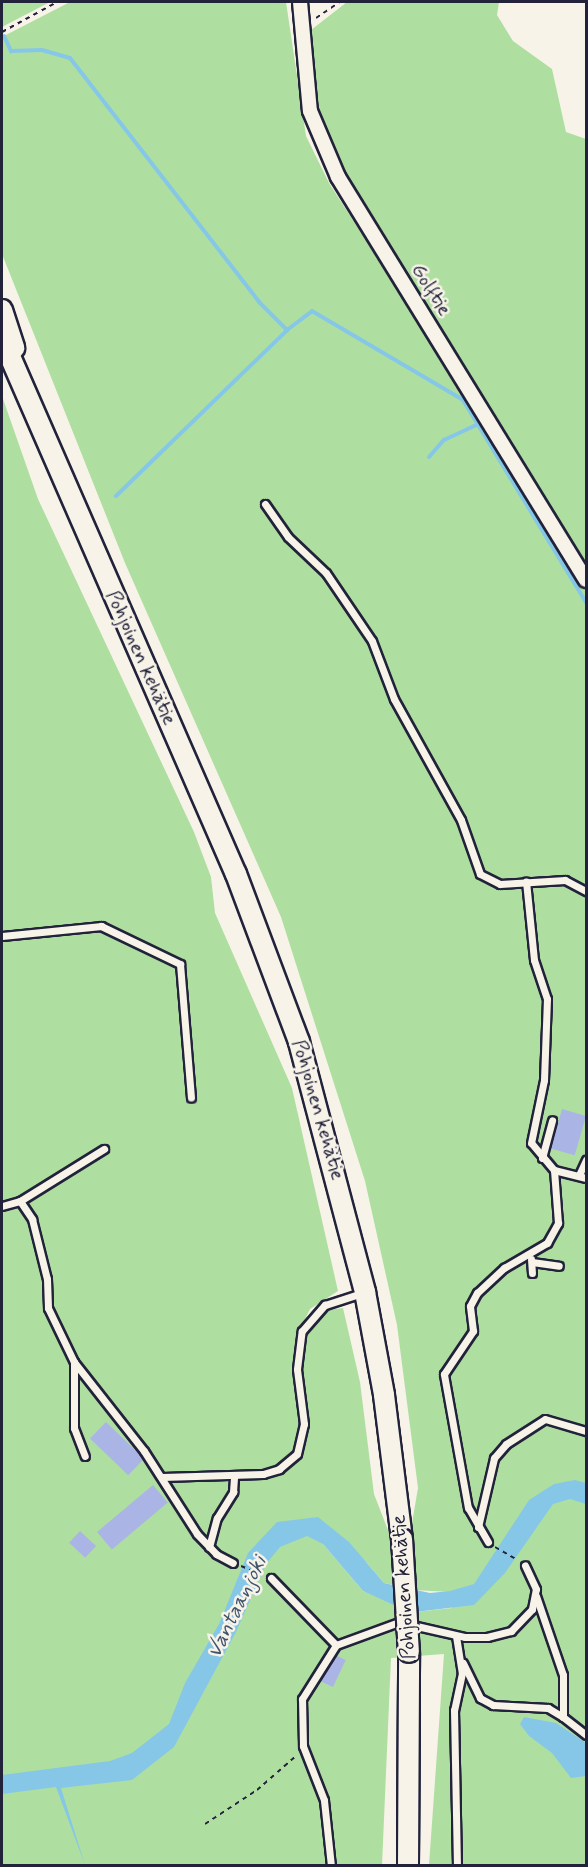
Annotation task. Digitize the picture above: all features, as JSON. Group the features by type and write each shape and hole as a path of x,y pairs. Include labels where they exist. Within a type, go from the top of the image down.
{"main road":[{"name":"Pohjoinen kehätie","path":"2,310 30,403"},
{"name":"Pohjoinen kehätie","path":"2,338 263,940 324,1122 365,1292 384,1395 402,1539 409,1652 408,1866"}],"street":[{"name":"Golftie","path":"300,2 304,21 310,111 338,177 586,580"}],"lane":[{"path":"265,504 288,537 326,573 372,641 394,699 461,820 480,874 500,884 565,880 586,891"},
{"path":"526,881 534,960 547,999 544,1080 531,1143 554,1170 583,1176 586,1160"},
{"path":"2,936 102,926 180,964 191,1098"},
{"path":"542,1158 552,1120"},
{"path":"2,1206 20,1201 104,1149"},
{"path":"488,1542 468,1508 444,1374 473,1331 470,1306 477,1293 504,1268 547,1243 558,1223 554,1170"},
{"path":"20,1201 32,1219 47,1279 48,1308 74,1362 162,1477 209,1547 233,1563"},
{"path":"531,1254 532,1273"},
{"path":"532,1262 559,1266"},
{"path":"162,1477 234,1476 279,1469 297,1454 303,1424 297,1369 302,1331 325,1305 365,1292"},
{"path":"74,1362 74,1428 85,1456"},
{"path":"478,1528 494,1458 506,1444 545,1419 586,1431"},
{"path":"209,1547 217,1518 233,1492 234,1476"},
{"path":"525,1565 563,1676 563,1717"},
{"path":"271,1578 336,1645"},
{"path":"331,1866 324,1800 303,1746 302,1699 336,1645 399,1622 456,1636 488,1637 511,1631 528,1616 536,1596"},
{"path":"456,1636 462,1673 453,1749 457,1866"},
{"path":"459,1654 472,1686 487,1701 548,1708 586,1735"}],"path":[{"path":"2,32 57,2"},
{"path":"304,21 322,17 340,2"},
{"path":"488,1542 525,1565"},
{"path":"233,1563 271,1578"},
{"path":"205,1824 257,1790 292,1762 303,1746"}],"green space":[{"path":"2,2 50,2 2,27"},
{"path":"70,2 286,2 306,136 329,183 374,253 387,241 336,162 320,124 313,88 311,30 347,2 499,2 497,15 513,41 552,69 566,132 586,139 586,1865 429,1865 444,1654 391,1658 382,1865 2,1865 2,396 38,499 194,832 211,877 215,913 292,1088 338,1291 310,1309 305,1319 309,1329 328,1310 343,1308 360,1382 374,1494 391,1538 395,1585 384,1583 367,1563 323,1544 363,1591 415,1612 452,1608 450,1592 414,1590 410,1535 418,1488 397,1325 365,1181 281,917 125,563 2,254 2,37"}],"water":[{"name":"Vantaanjoki","path":"575,1480 586,1483 586,1504 570,1499 553,1504 505,1573 474,1605 415,1612 363,1591 323,1544 307,1536 280,1547 266,1564 236,1632 174,1747 132,1780 61,1788 85,1865 56,1787 2,1794 2,1775 110,1761 132,1753 169,1724 185,1683 219,1624 248,1553 277,1522 318,1517 349,1542 384,1583 430,1593 450,1591 474,1584 529,1500 554,1484"},
{"path":"524,1717 556,1723 586,1743 586,1776 571,1778 552,1753 529,1736 520,1724"}],"building":[{"path":"562,1109 586,1116 575,1155 551,1148"},
{"path":"106,1422 144,1459 128,1475 90,1439"},
{"path":"153,1485 168,1503 112,1550 97,1532"},
{"path":"80,1531 96,1546 85,1558 69,1543"},
{"path":"333,1654 346,1660 333,1687 320,1681"}],"waterway":[{"path":"4,36 11,51 42,50 70,58 259,302 287,330 312,311 463,400 586,602"},
{"path":"116,496 287,330"},
{"path":"429,457 444,440 479,424"}]}
